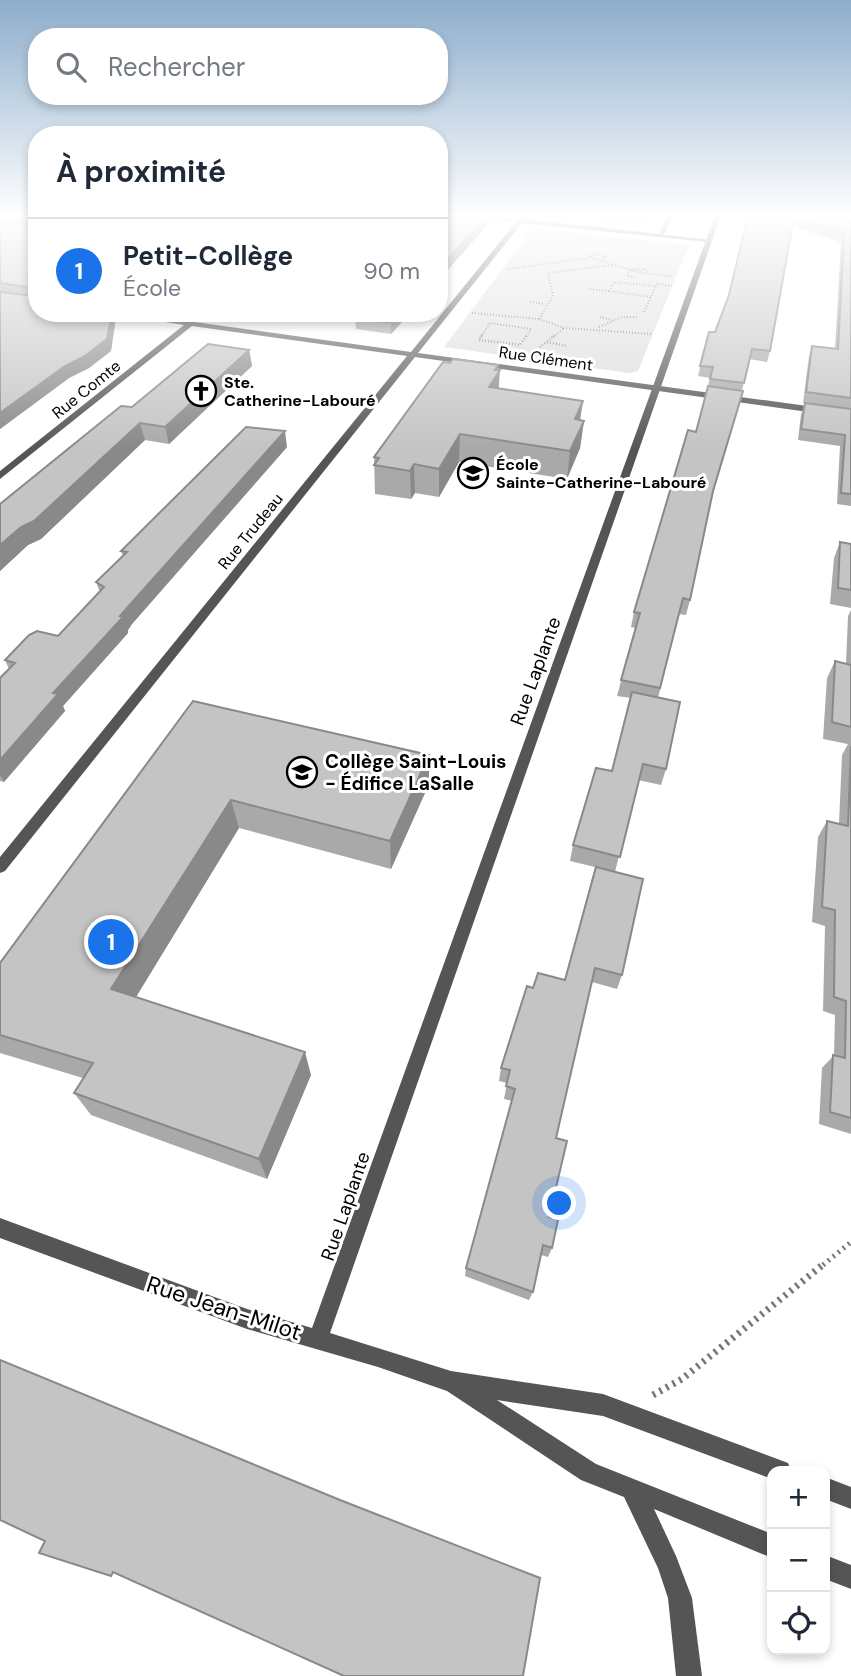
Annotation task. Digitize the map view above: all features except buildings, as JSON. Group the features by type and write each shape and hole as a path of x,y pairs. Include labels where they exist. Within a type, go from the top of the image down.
{"street":[{"name":"Rue Trudeau","path":"448,309 461,293"},
{"name":"Rue Laplante","path":"318,1339 690,293"},
{"name":"Rue Clément","path":"177,322 851,415"},
{"name":"Rue Trudeau","path":"0,867 438,322"},
{"name":"Rue Comte","path":"0,475 190,324"},
{"name":"Rue Jean-Milot","path":"0,1228 247,1319 451,1382 603,1405 767,1466"},
{"name":"Rue Jean-Milot","path":"451,1382 589,1472 767,1544"},
{"path":"632,1490 668,1564 680,1598 689,1676"},
{"path":"830,1490 851,1498"},
{"path":"830,1569 851,1577"}],"path":[{"path":"538,319 553,293"},
{"path":"624,293 651,297"},
{"path":"645,312 653,293"},
{"path":"530,302 545,304"},
{"path":"466,313 538,319 564,328 598,328 655,334"},
{"path":"502,326 508,317"},
{"path":"600,317 613,321"},
{"path":"598,328 620,317 638,317"},
{"path":"620,317 625,319"},
{"path":"491,323 502,326 512,326 531,329 520,345 479,340 491,323"},
{"path":"529,357 564,328"},
{"path":"546,342 567,346"},
{"path":"653,1395 682,1379 851,1242"}],"shaded area":[{"path":"484,293 669,293 638,371 629,373 444,347"}],"place":[{"name":"Ste. Catherine-Labouré","path":"201,391"},
{"name":"École Sainte-Catherine-Labouré","path":"473,473"},
{"name":"Collège Saint-Louis - Édifice LaSalle","path":"302,772"},
{"name":"Petit-Collège","path":"111,942"}]}
